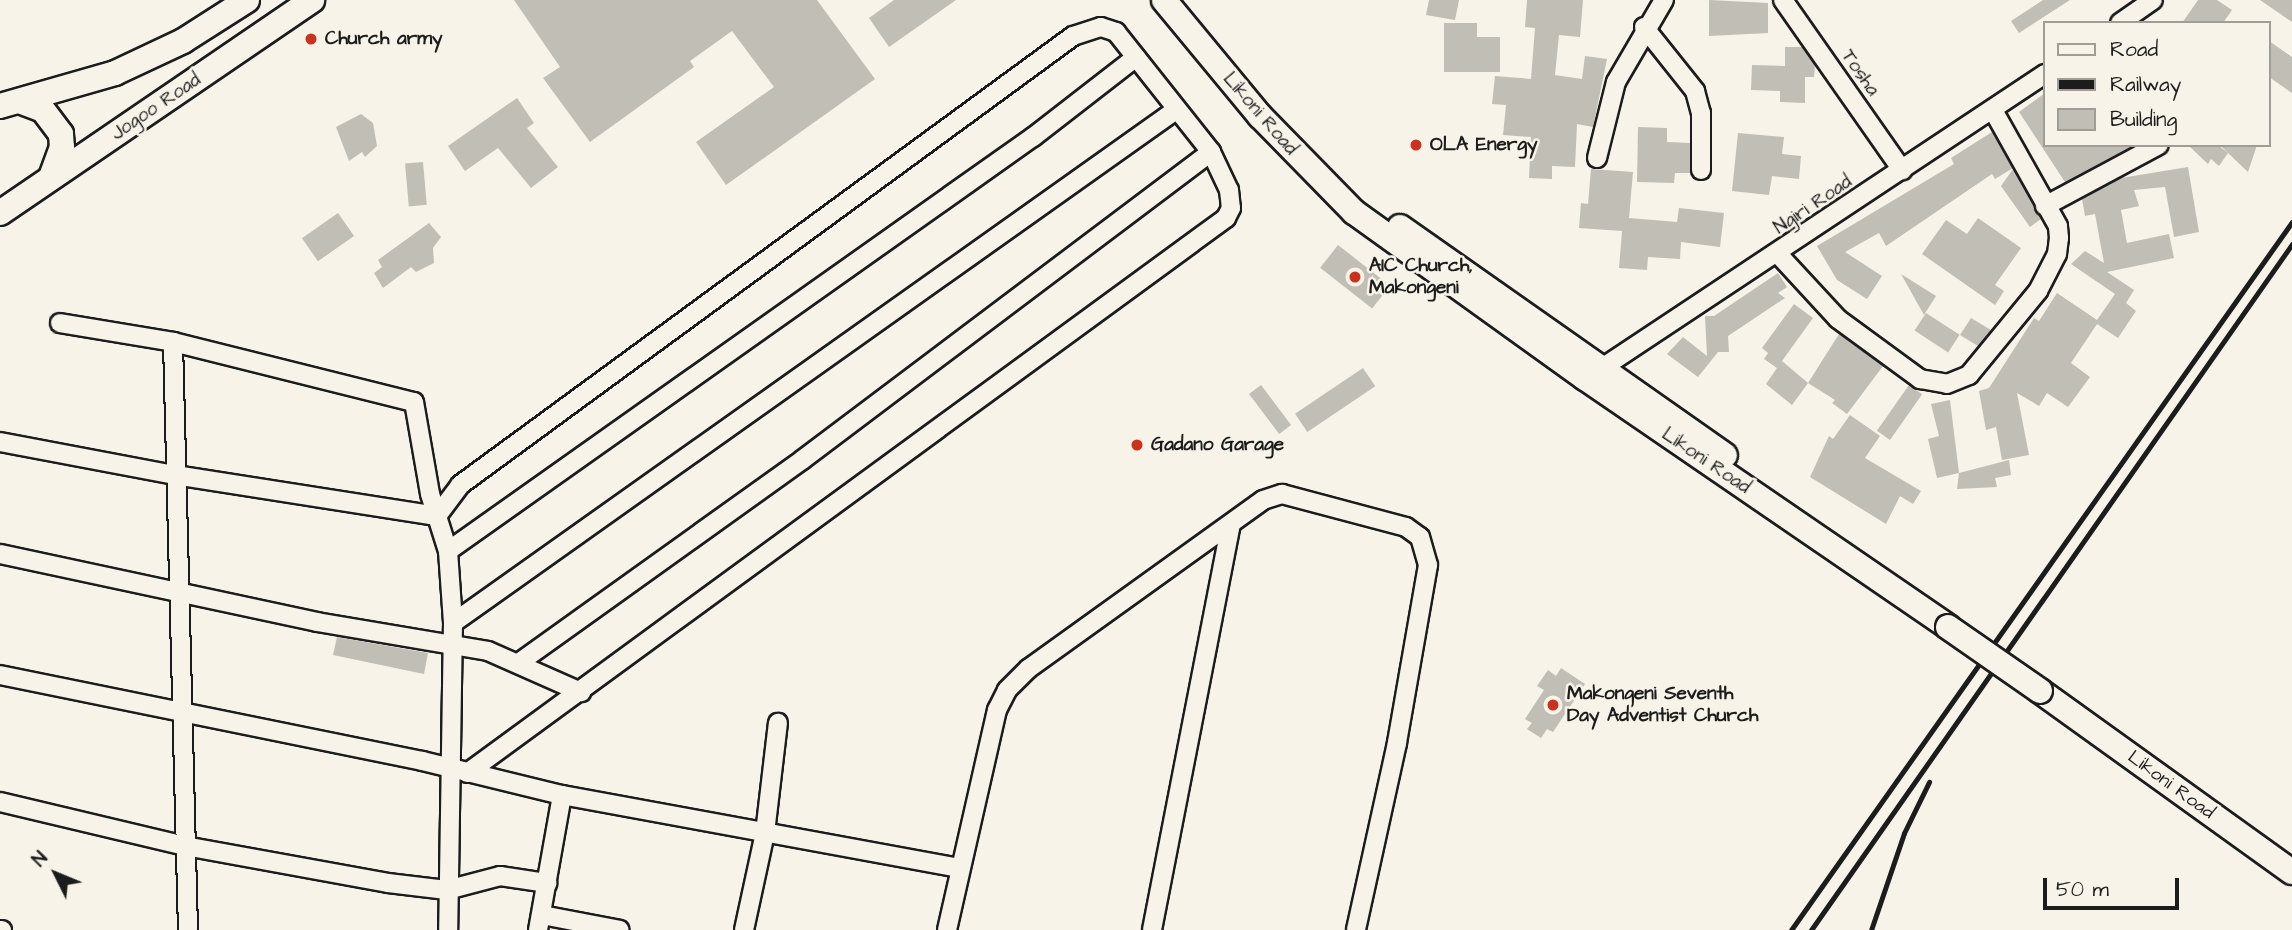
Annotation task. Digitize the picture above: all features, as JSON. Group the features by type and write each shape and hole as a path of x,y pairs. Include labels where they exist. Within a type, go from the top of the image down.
{"street":[{"path":"11,104 146,59 247,0"},
{"name":"Jogoo Road","path":"0,213 312,0"},
{"name":"Likoni Road","path":"1164,0 1259,116 1354,212 1574,370 1951,624"},
{"name":"Likoni Road","path":"1177,0 1223,60 1360,199 1602,368 1951,624 2292,864"},
{"path":"1597,158 1616,82 1644,27 1664,0"},
{"name":"Tosha","path":"1783,0 1902,170"},
{"path":"2123,21 2153,0"},
{"path":"437,516 460,485 1073,36 1101,27 1116,32 1211,152 1231,199 1229,212 1221,223 581,692 460,771"},
{"path":"1644,27 1695,91 1701,113 1701,170"},
{"path":"448,551 1033,137 1136,57"},
{"name":"Ngiri Road","path":"1602,368 1778,254 2044,75"},
{"path":"11,104 43,110 61,134 62,147 52,176"},
{"path":"453,623 1176,110"},
{"path":"1778,254 1838,319 1920,379 1947,384 1969,375 2038,291 2057,254 2059,238 2058,226 1993,110"},
{"path":"2045,206 2155,147"},
{"path":"520,662 802,460 1211,152"},
{"path":"60,323 173,342 414,402 437,516 448,551 453,623 460,771 447,890 449,930"},
{"path":"173,342 175,475 185,713 188,930"},
{"path":"0,442 175,475 437,516"},
{"path":"947,930 997,710 1007,691 1028,670 1263,500 1282,494 1406,527 1416,533 1425,549 1424,594 1397,743 1356,930"},
{"path":"1152,930 1231,525"},
{"path":"0,554 179,594 453,646 520,662 581,692"},
{"path":"0,675 460,771 562,795 960,868"},
{"name":"Likoni Road","path":"2042,689 2292,872"},
{"path":"744,930 765,833 778,723"},
{"path":"562,795 540,923 620,930"},
{"path":"0,802 185,846 314,871 447,890 500,876 547,883"}],"building":[{"path":"514,0 817,0 875,79 726,185 696,142 774,87 732,31 690,61 694,67 590,142 543,78 560,67"},
{"path":"894,0 956,0 889,47 869,18"},
{"path":"1429,0 1459,0 1455,20 1426,15"},
{"path":"1527,0 1583,0 1580,37 1559,35 1555,75 1582,79 1585,56 1607,59 1593,127 1577,124 1575,167 1552,166 1552,179 1529,178 1531,137 1503,135 1506,105 1492,104 1495,76 1531,79 1535,28 1525,27"},
{"path":"1709,0 1768,3 1768,33 1709,36"},
{"path":"2043,0 2070,0 2019,33 2011,21"},
{"path":"2198,0 2217,0 2232,10 2224,21 2183,21"},
{"path":"2260,0 2292,0 2292,22"},
{"path":"1444,23 1477,23 1477,37 1500,37 1500,72 1444,72"},
{"path":"2271,42 2292,57 2292,93 2271,78"},
{"path":"1785,47 1802,47 1815,65 1814,77 1805,77 1805,103 1780,102 1780,91 1751,90 1752,65 1785,66"},
{"path":"2044,94 2044,147 2130,147 2065,182 2019,112"},
{"path":"517,98 534,123 527,128 558,167 531,188 498,148 465,171 448,146"},
{"path":"361,114 373,123 377,146 365,157 362,152 349,161 336,127"},
{"path":"1638,127 1667,128 1667,142 1690,143 1690,173 1675,173 1674,183 1637,182"},
{"path":"1992,132 2013,168 1995,179 1992,174 1886,246 1879,233 1845,252 1882,276 1867,299 1837,280 1817,246 1954,164 1951,158"},
{"path":"1738,133 1784,137 1782,154 1801,156 1799,179 1772,176 1769,195 1732,191"},
{"path":"2190,147 2220,147 2228,153 2219,166 2211,159 2208,164"},
{"path":"2222,147 2256,147 2248,172"},
{"path":"423,162 427,205 409,206 405,164"},
{"path":"2188,167 2199,232 2174,237 2165,187 2134,190 2139,206 2121,210 2127,243 2169,234 2174,258 2107,272 2134,290 2126,303 2136,311 2118,338 2097,324 2071,363 2090,377 2068,407 2047,393 2039,406 2017,393 2029,455 2002,460 1996,427 1986,430 1979,391 1989,388 2034,318 2039,321 2057,293 2097,320 2115,294 2071,264 2085,251 2104,263 2095,214 2085,216 2082,199 2121,178"},
{"path":"1591,169 1633,172 1629,218 1677,222 1679,208 1724,213 1720,247 1681,242 1680,259 1648,257 1647,270 1619,268 1622,231 1579,228 1581,203 1588,204"},
{"path":"2013,169 2041,219 2030,227 2001,186"},
{"path":"338,213 354,236 318,261 302,238"},
{"path":"1978,218 2021,248 1995,285 2004,291 1995,305 1922,254 1946,220 1967,234"},
{"path":"429,223 441,237 433,248 434,263 416,272 411,267 383,288 374,273 382,267 378,260"},
{"name":"AIC Church, Makongeni","path":"1338,245 1390,286 1372,308 1320,268"},
{"path":"1778,273 1787,287 1778,293 1785,298 1728,336 1729,352 1718,352 1698,377 1667,354 1683,337 1707,356 1705,316 1714,316"},
{"path":"1901,274 1936,296 1924,315"},
{"path":"1794,304 1813,318 1782,361 1808,383 1792,405 1766,384 1777,368 1764,359 1768,353 1762,348"},
{"path":"1926,313 1960,335 1948,352 1915,331"},
{"path":"1971,318 1991,330 1978,346 1960,335"},
{"path":"1839,334 1883,366 1847,414 1832,403 1835,400 1808,383"},
{"path":"1363,368 1375,386 1307,432 1295,414"},
{"path":"1261,385 1291,425 1279,434 1249,394"},
{"path":"1909,385 1922,394 1890,440 1877,431"},
{"path":"1950,400 1959,473 1937,478 1928,439 1939,436 1931,404"},
{"path":"1850,415 1880,436 1865,458 1921,491 1913,504 1900,496 1886,524 1810,477 1829,436 1833,439"},
{"path":"2009,460 2011,475 1995,478 1997,487 1957,489 1959,473"},
{"path":"337,637 428,653 424,674 333,655"},
{"name":"Makongeni Seventh Day Adventist Church","path":"1561,668 1585,684 1553,732 1547,729 1541,738 1527,729 1532,723 1525,719 1544,690 1537,686 1548,670 1556,676"}],"railway":[{"path":"1791,930 2292,222"},
{"path":"1811,930 2292,244"},
{"path":"1871,930 1904,833 1929,782"}],"place":[{"name":"Church army","path":"311,39"},
{"name":"OLA Energy","path":"1416,145"},
{"name":"AIC Church, Makongeni","path":"1355,277"},
{"name":"Gadano Garage","path":"1137,445"},
{"name":"Makongeni Seventh Day Adventist Church","path":"1553,705"}]}
